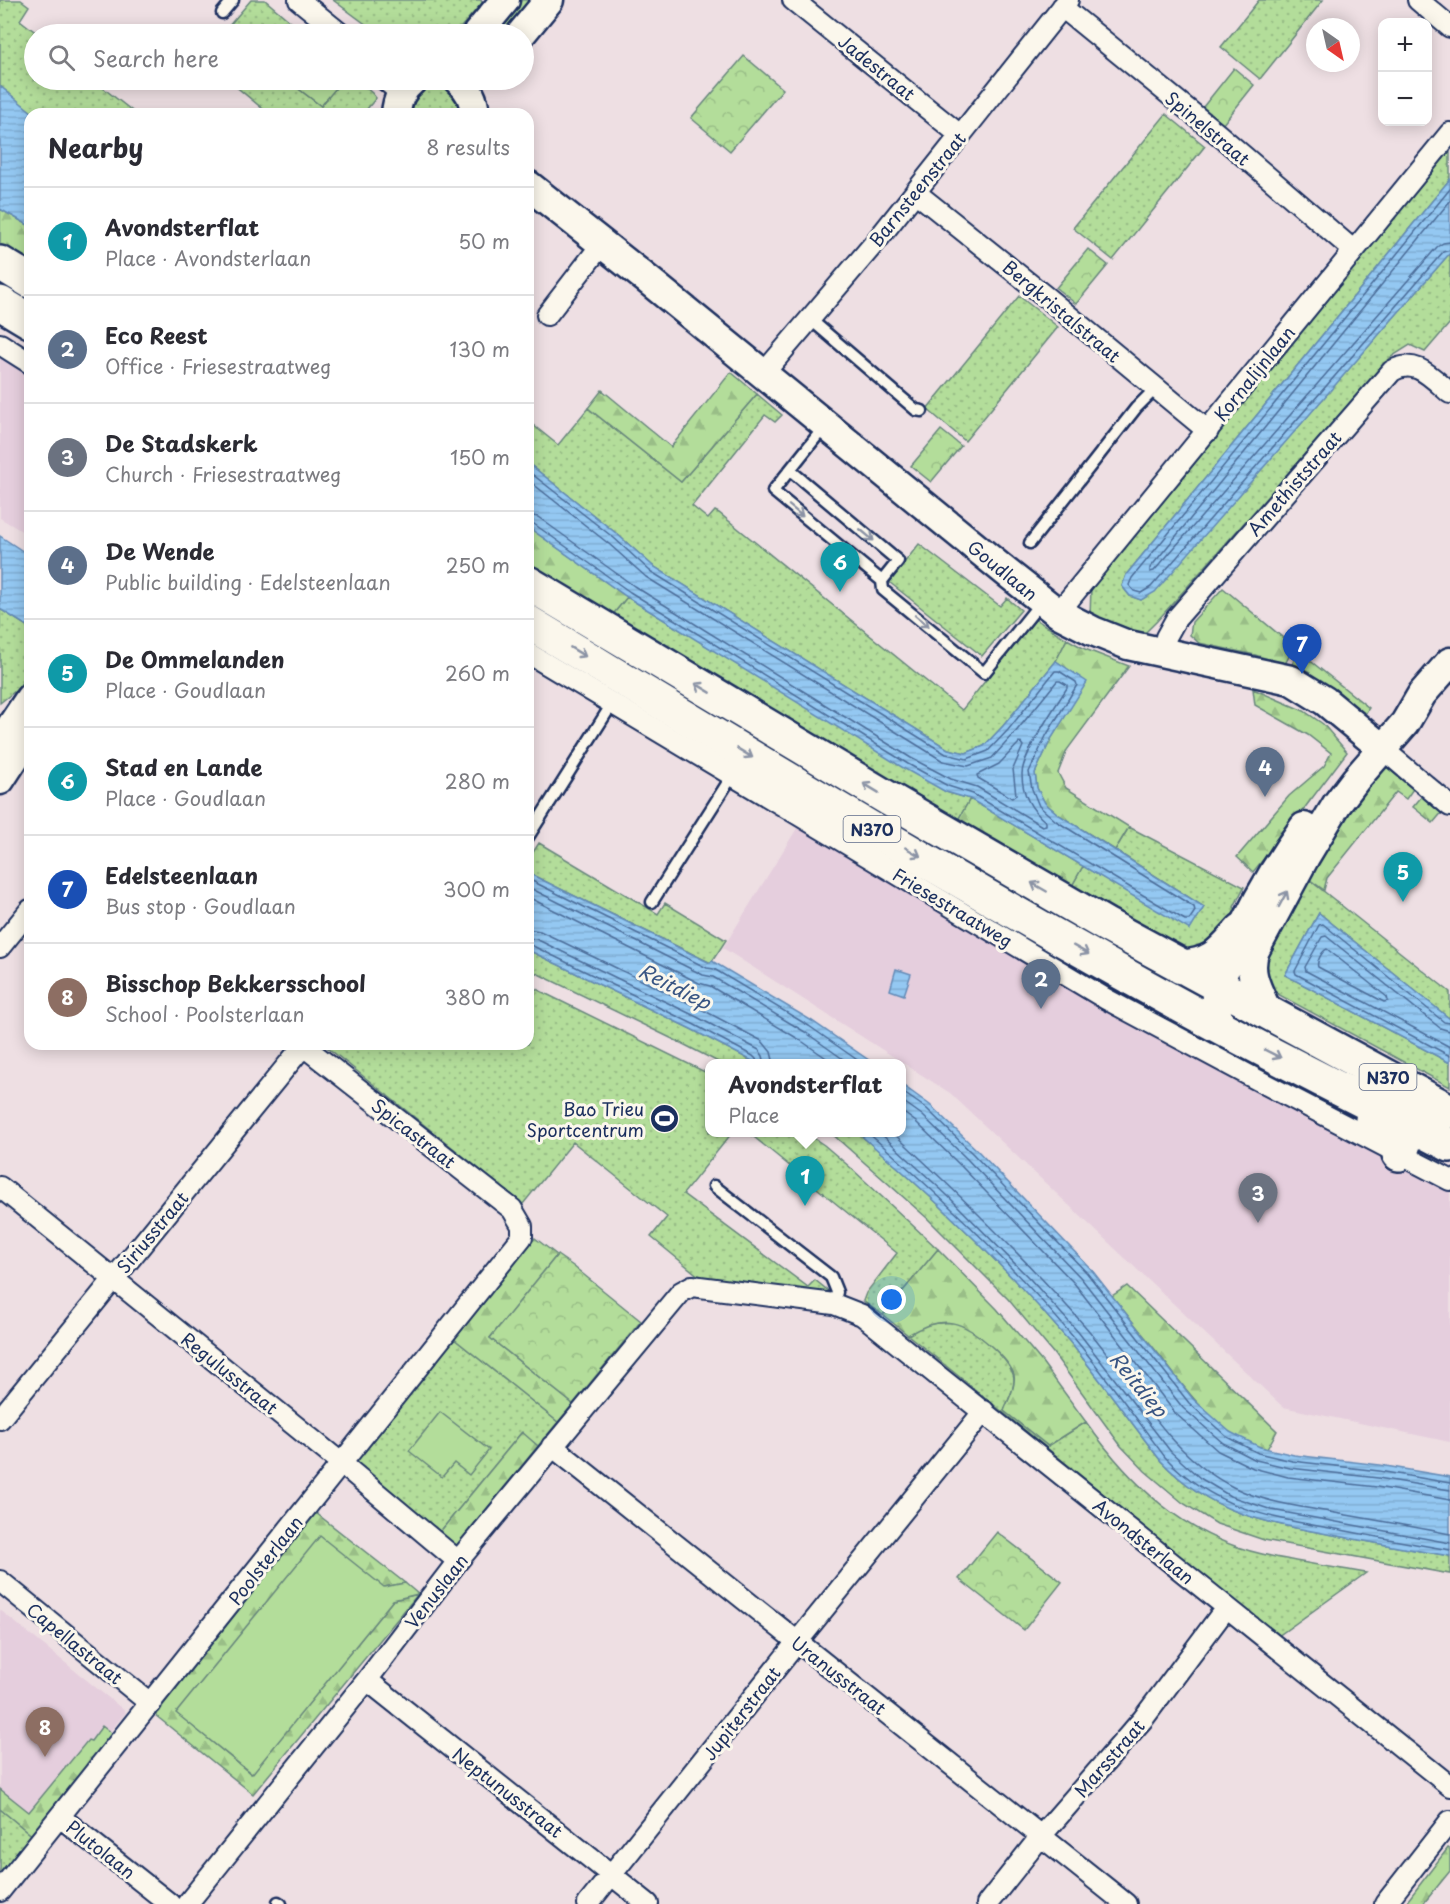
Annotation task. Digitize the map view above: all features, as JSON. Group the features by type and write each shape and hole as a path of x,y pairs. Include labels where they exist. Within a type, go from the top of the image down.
{"highway":[{"path":"0,263 24,277"},
{"path":"0,303 24,317"},
{"name":"N370","path":"534,587 888,799 1106,926 1450,1111"},
{"name":"Friesestraatweg","path":"534,626 869,827 1038,925 1221,1027 1450,1145"},
{"path":"1181,967 1199,966 1249,940"},
{"path":"1337,1087 1350,1108 1398,1133 1405,1142 1399,1154"}],"street":[{"path":"299,0 329,24"},
{"path":"529,24 549,0"},
{"name":"Jadestraat","path":"793,0 960,135"},
{"path":"1418,0 1450,27"},
{"name":"Barnsteenstraat","path":"763,374 915,192 1065,4"},
{"name":"Spinelstraat","path":"1065,4 1353,250"},
{"name":"Kornalijnlaan","path":"1050,607 1208,431 1450,133"},
{"name":"Goudlaan","path":"534,190 1050,607 1094,631 1128,645 1291,680 1325,701 1450,806"},
{"name":"Bergkristalstraat","path":"915,192 1208,431"},
{"path":"547,315 602,244"},
{"path":"0,344 24,359"},
{"name":"Amethiststraat","path":"1164,654 1166,637 1176,619 1392,371 1401,366 1413,366 1423,370 1450,393"},
{"name":"Friesestraatweg","path":"534,657 1106,999 1450,1180"},
{"path":"1221,1027 1216,1003 1218,987 1249,940 1280,861 1317,809 1378,745 1395,715 1422,694 1450,662"},
{"path":"0,743 24,707"},
{"path":"0,780 24,743"},
{"path":"0,947 24,917"},
{"path":"1249,940 1252,977 1268,1013"},
{"name":"Siriusstraat","path":"0,1419 298,1050"},
{"name":"Spicastraat","path":"308,1050 512,1209 522,1226"},
{"name":"Regulusstraat","path":"0,1187 341,1463 458,1561"},
{"name":"Poolsterlaan","path":"0,1891 522,1237 522,1226"},
{"name":"Avondsterlaan","path":"692,1286 834,1304 862,1315 1450,1786"},
{"name":"Venuslaan","path":"187,1904 367,1680 458,1561 681,1292 692,1286"},
{"name":"Jupiterstraat","path":"588,1904 984,1411"},
{"name":"Uranusstraat","path":"552,1446 1126,1904"},
{"name":"Capellastraat","path":"0,1581 151,1704"},
{"name":"Marsstraat","path":"987,1904 1041,1836 1143,1719 1226,1608"},
{"name":"Neptunusstraat","path":"367,1680 648,1904"},
{"name":"Plutolaan","path":"60,1817 170,1904"},
{"path":"1384,1904 1448,1825"}],"lane":[{"path":"222,13 233,0"},
{"path":"810,319 916,410 922,411"},
{"path":"1030,543 1136,408 1155,389"},
{"path":"825,425 772,491 882,581 883,590 984,673 1050,607"},
{"path":"790,470 898,561 882,581"},
{"path":"534,828 612,704"},
{"path":"652,902 732,776"},
{"path":"714,1185 831,1277 837,1292 834,1304"}],"shaded area":[{"path":"0,353 24,368 24,532 0,518"},
{"path":"799,825 1039,969 1450,1191 1450,1442 1283,1407 950,1093 906,1065 906,1059 897,1059 723,948"},
{"path":"0,1610 126,1712 31,1827 0,1802"}],"green space":[{"path":"0,0 21,0 29,6 20,20 25,24 24,90 106,90 128,108 27,108 0,86"},
{"path":"251,0 265,0 293,24 231,24"},
{"path":"333,0 481,0 482,3 464,24 365,24"},
{"path":"512,0 541,0 521,24 492,24"},
{"path":"1259,0 1323,0 1309,18 1306,18 1306,21 1260,79 1221,47"},
{"path":"744,56 783,89 730,151 691,118"},
{"path":"1234,68 1254,85 1223,124 1203,107"},
{"path":"240,90 300,90 321,106 333,90 369,90 376,98 368,108 262,108"},
{"path":"300,90 334,90 321,106"},
{"path":"420,90 453,90 462,108 408,108"},
{"path":"1166,114 1205,146 1113,260 1073,228"},
{"path":"1450,145 1450,179 1126,575 1122,586 1130,596 1141,600 1155,591 1450,253 1450,323 1425,352 1410,345 1391,357 1144,634 1090,616 1091,588 1209,446"},
{"path":"0,209 24,223 24,267 0,253"},
{"path":"1088,249 1108,265 1076,304 1056,288"},
{"path":"1019,296 1058,327 965,441 927,409"},
{"path":"731,372 757,394 681,482 588,408 602,390 671,447"},
{"path":"757,394 782,415 775,422 765,415 692,506 708,519 715,511 719,513 962,710 1035,619 1067,639 1056,661 984,746 966,753 948,749 653,566 534,468 534,426 558,445 588,408 681,482"},
{"path":"941,430 961,446 931,482 911,466"},
{"path":"534,531 627,597 610,618 534,569"},
{"path":"919,544 1000,606 1007,598 1021,610 982,656 889,582"},
{"path":"1223,588 1294,647 1285,664 1199,643 1190,635 1192,622"},
{"path":"627,597 946,792 970,799 954,827 610,618"},
{"path":"0,609 24,624 24,680 0,703"},
{"path":"1067,639 1085,649 1129,666 1067,750 1058,773 1066,788 1129,827 1115,850 1059,815 1045,803 1037,788 1035,773 1051,739 1086,682 1056,661"},
{"path":"1298,651 1369,708 1365,714 1309,675 1310,672 1297,666 1296,669 1291,667"},
{"path":"1253,689 1304,711 1323,724 1347,752 1253,872 1237,857 1289,796 1324,766 1331,753 1308,735 1255,705"},
{"path":"1384,765 1413,789 1406,799 1396,792 1327,878 1324,890 1302,874 1336,825"},
{"path":"1423,795 1443,811 1433,823 1413,807"},
{"path":"970,799 1083,866 1068,893 954,827"},
{"path":"1129,827 1244,887 1234,907 1237,911 1224,935 1196,959 1068,893 1083,866 1190,929 1204,907 1115,850"},
{"path":"539,843 658,914 665,903 726,940 711,963 534,876 534,851"},
{"path":"1302,874 1450,992 1450,1019 1319,913 1285,975 1450,1063 1450,1087 1272,991 1260,973"},
{"path":"534,953 748,1059 712,1059 534,972"},
{"path":"534,988 705,1072 705,1137 729,1137 683,1194 808,1287 815,1280 831,1293 700,1277 651,1237 667,1217 573,1142 523,1204 330,1050 534,1050"},
{"path":"754,1137 812,1137 851,1168 938,1249 883,1315 863,1301 866,1293 897,1253"},
{"path":"836,1137 863,1137 968,1232 1069,1341 1161,1461 1200,1494 1242,1514 1265,1521 1450,1556 1450,1574 1264,1540 1217,1524 1183,1503 1145,1471 1121,1446 1053,1353 1008,1299 927,1218"},
{"path":"535,1238 557,1255 490,1338 573,1404 558,1422 453,1338"},
{"path":"938,1249 997,1309 1042,1362 1086,1422 1048,1446 1004,1411 1013,1389 1014,1375 1004,1359 981,1337 962,1326 942,1322 920,1328 908,1335 883,1315"},
{"path":"557,1255 641,1321 573,1404 490,1338"},
{"path":"1127,1286 1277,1431 1267,1449 1234,1435 1220,1425 1194,1399 1112,1296"},
{"path":"955,1323 964,1326 981,1337 997,1352 1010,1367 1014,1378 1012,1392 1004,1410 1048,1446 1086,1422 1103,1445 1141,1487 1184,1521 1208,1535 1262,1554 1366,1573 1278,1636 908,1335 923,1325"},
{"path":"453,1338 558,1422 538,1446 521,1433 439,1533 352,1462"},
{"path":"440,1412 489,1450 469,1475 454,1463 442,1477 409,1451"},
{"path":"522,1432 538,1446 456,1546 439,1533"},
{"path":"316,1513 405,1583 384,1587 177,1713 251,1774 393,1600 418,1594 253,1794 155,1715"},
{"path":"997,1532 1062,1582 1024,1630 959,1579"},
{"path":"320,1536 384,1587 405,1583 418,1594 393,1600 252,1774 176,1713"},
{"path":"102,1726 115,1736 34,1837 0,1809 0,1789 29,1812"},
{"path":"0,1809 34,1837 0,1879"},
{"path":"1448,1848 1450,1849 1450,1871 1425,1904 1405,1904"}],"water":[{"path":"0,86 27,108 24,108 24,223 0,209"},
{"path":"1450,179 1450,253 1155,592 1141,600 1130,596 1122,586 1126,575"},
{"path":"534,468 653,566 948,749 966,753 984,746 1056,661 1087,682 1051,739 1035,773 1037,788 1045,803 1059,815 1204,907 1190,930 970,799 946,792 905,769 627,597 534,531"},
{"path":"0,536 24,552 24,624 0,609"},
{"name":"Reitdiep","path":"534,876 710,963 712,961 812,1021 867,1059 748,1059 534,953"},
{"path":"1319,913 1450,1019 1450,1063 1285,975"},
{"path":"896,969 911,974 904,995 890,990"},
{"name":"Reitdiep","path":"906,1088 930,1105 977,1150 1091,1269 1193,1399 1230,1432 1260,1447 1294,1455 1380,1465 1450,1477 1450,1556 1265,1521 1242,1514 1200,1494 1161,1461 1069,1341 1020,1286 914,1182 863,1137 906,1137"}],"place":[{"name":"Stad en Lande","path":"840,592"},
{"name":"Edelsteenlaan","path":"1302,674"},
{"name":"De Wende","path":"1265,797"},
{"name":"De Ommelanden","path":"1403,902"},
{"name":"Eco Reest","path":"1041,1009"},
{"name":"Bao Trieu Sportcentrum","path":"665,1118"},
{"name":"Avondsterflat","path":"805,1206"},
{"name":"De Stadskerk","path":"1258,1223"},
{"name":"Bisschop Bekkersschool","path":"45,1757"}]}
